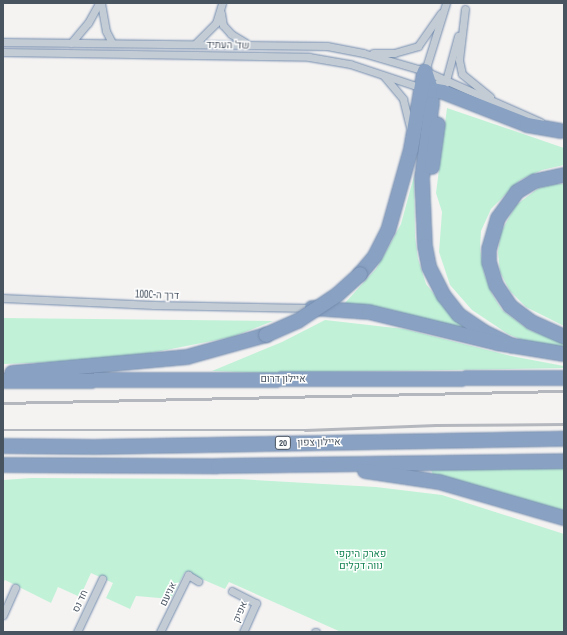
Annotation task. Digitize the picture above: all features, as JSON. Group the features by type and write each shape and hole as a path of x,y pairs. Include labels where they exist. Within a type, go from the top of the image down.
{"highway":[{"path":"425,71 432,88 424,231 427,259 444,296 466,320 513,346"},
{"path":"432,88 527,126 562,132"},
{"path":"3,374 187,357 266,335 298,321 337,295 360,274 375,256 388,231 411,149 432,88"},
{"path":"564,175 535,181 517,192 498,218 489,249 489,262 496,285 510,306 531,322 564,337"},
{"path":"310,308 369,312 513,346 564,354"},
{"name":"איילון דרום","path":"3,382 564,378"},
{"name":"איילון צפון","path":"3,446 94,447 564,439"},
{"path":"3,465 218,466 564,461"},
{"path":"218,466 353,470 410,477 472,491 564,518"}],"street":[{"path":"71,43 88,23 100,3"},
{"path":"100,3 106,31 112,44"},
{"path":"222,3 221,13 224,25 230,34 247,44"},
{"path":"363,53 394,53 418,46 441,13 446,3"},
{"path":"432,88 466,6"},
{"path":"466,6 459,60 462,74 498,104"},
{"path":"195,44 211,29 221,13"},
{"path":"425,71 441,13"},
{"name":"שד' העתיד","path":"3,42 327,46 363,53 425,71 432,88"},
{"name":"שד' העתיד","path":"3,52 309,56 350,64 432,88 498,104 562,132"},
{"path":"381,74 396,87 403,99 410,122 411,149"},
{"name":"דרך ה-1000","path":"3,298 154,305 310,308"},
{"name":"אניעם","path":"160,632 188,575 198,581"},
{"name":"חד נס","path":"77,632 102,579"},
{"path":"3,615 15,588"},
{"name":"אפיק","path":"232,591 256,602 242,632"}],"green space":[{"path":"447,108 564,148 564,165 542,170 520,180 491,209 481,231 480,248 484,273 492,294 502,310 529,330 564,343 564,348 527,342 508,334 472,310 450,285 439,252 442,212 436,193"},
{"path":"414,176 415,237 418,259 426,284 452,317 473,332 384,308 344,304 376,269 388,248 401,224"},
{"path":"555,184 564,184 564,326 526,307 510,291 500,272 498,252 501,232 516,205 539,188"},
{"path":"3,318 273,321 232,337 115,360 3,364"},
{"path":"325,320 404,329 511,356 564,366 564,368 264,373 212,371 282,342"},
{"path":"564,468 564,512 433,475 431,470"},
{"name":"פארק היקפי נווה דקלים","path":"31,478 239,479 376,487 442,495 564,534 564,632 341,632 229,582 225,589 185,572 171,599 136,596 130,609 106,598 113,583 91,573 80,597 58,587 51,603 5,580 3,583 3,480"}],"railway":[{"path":"3,403 564,391"},
{"path":"3,430 305,430 436,425 564,424"}]}
